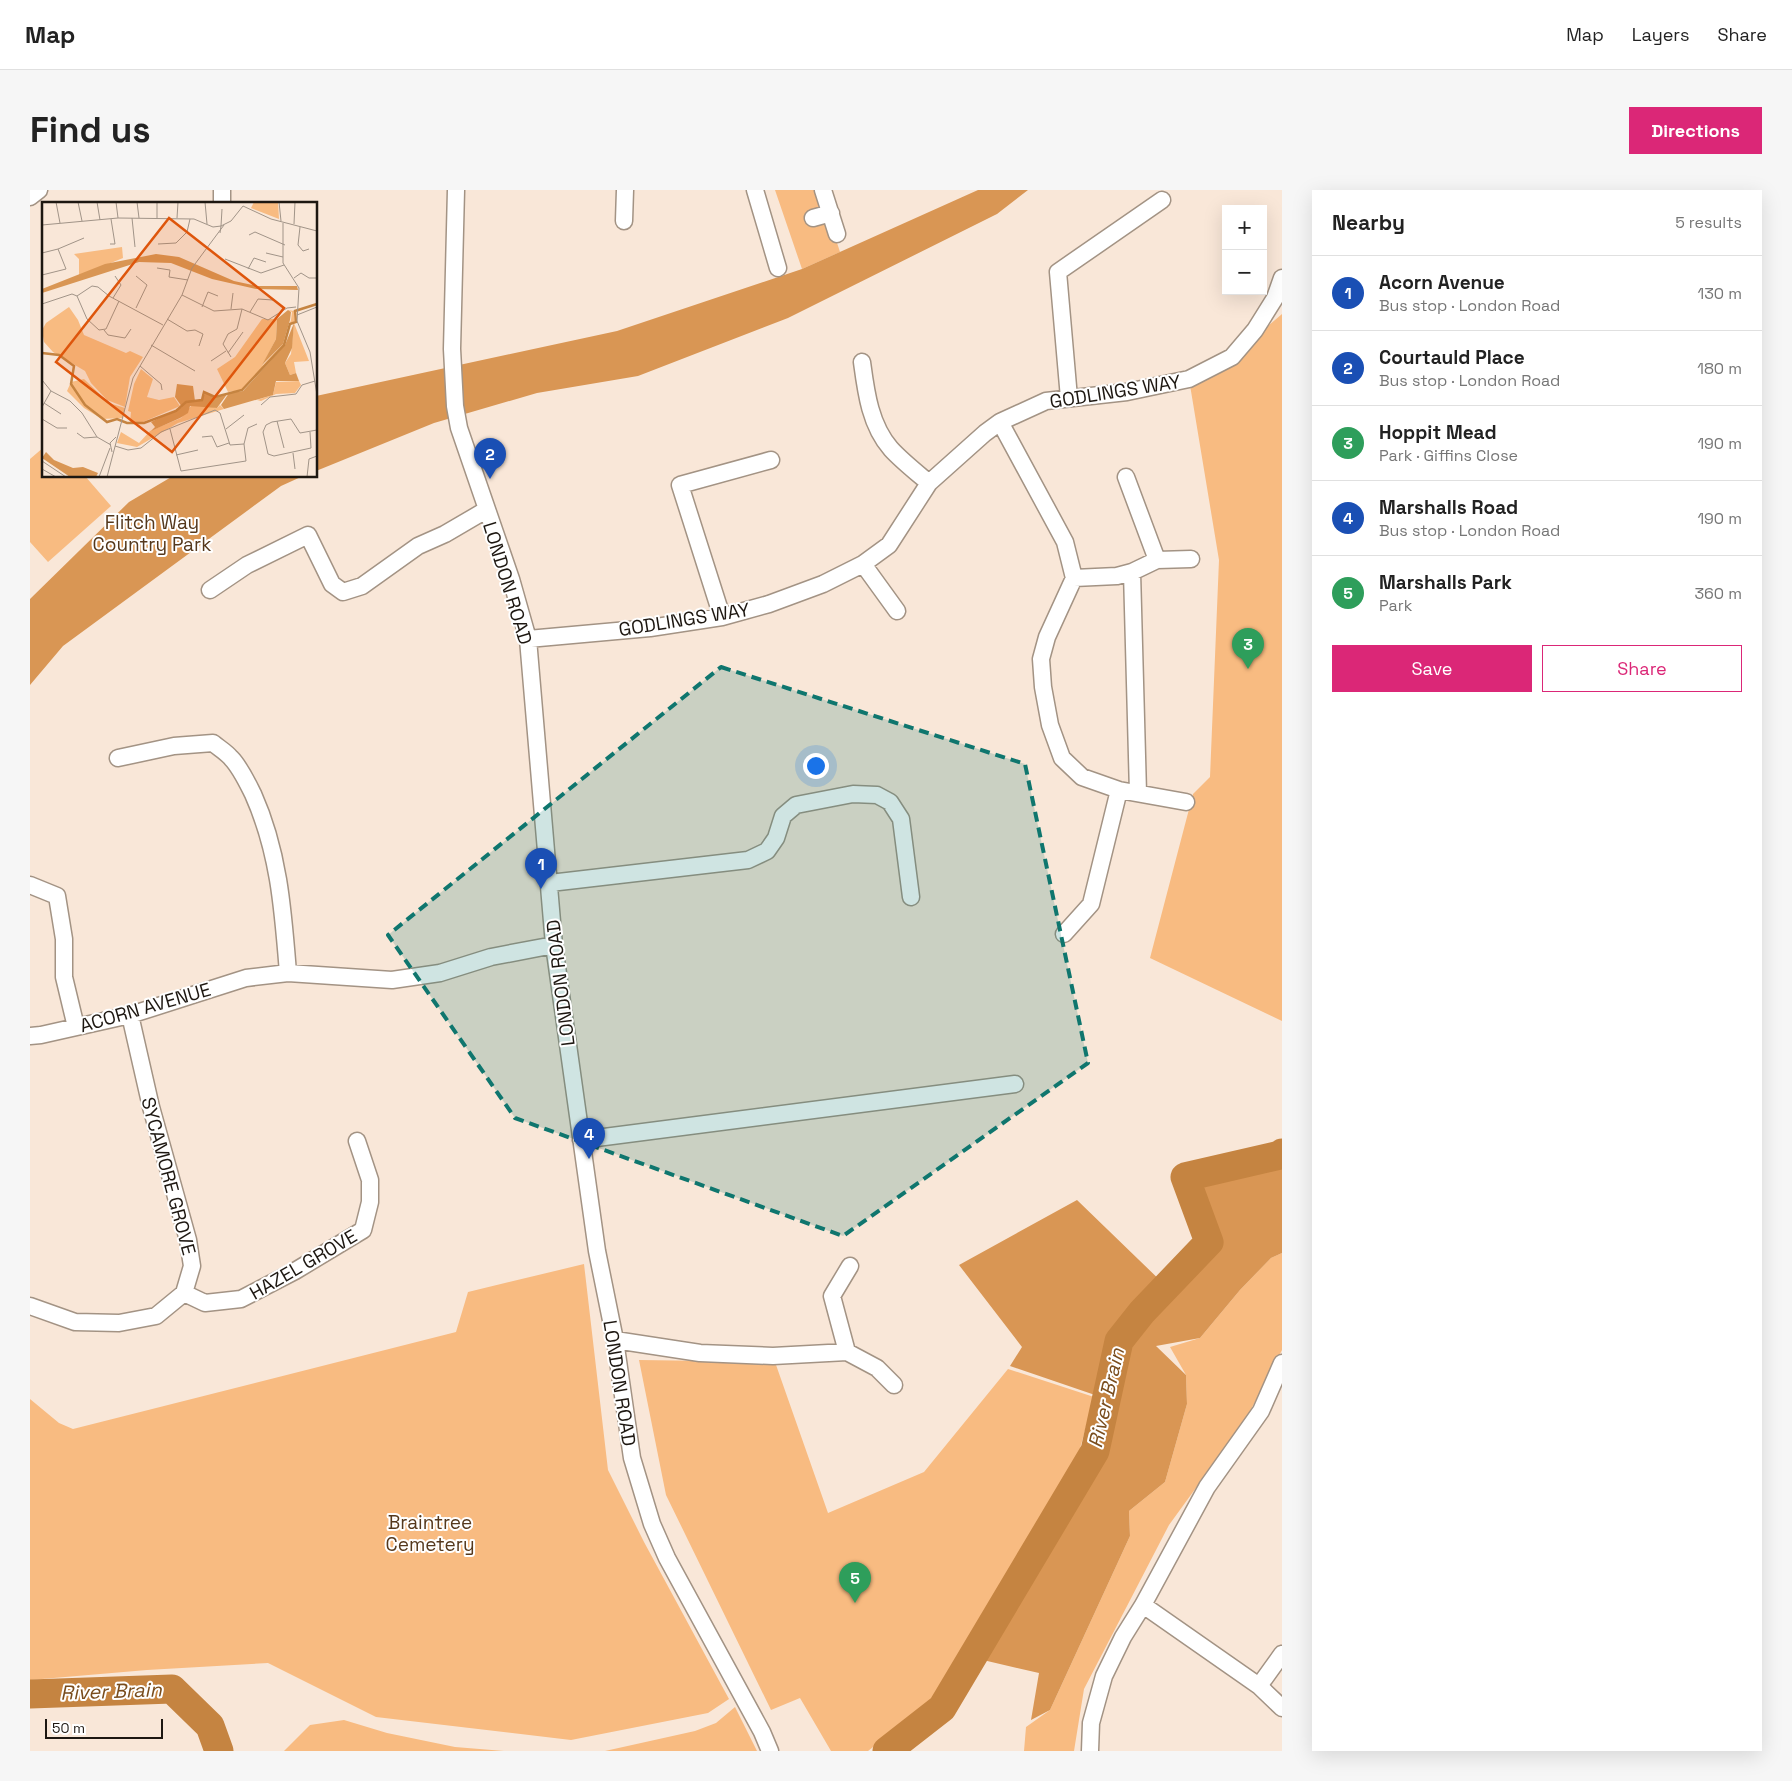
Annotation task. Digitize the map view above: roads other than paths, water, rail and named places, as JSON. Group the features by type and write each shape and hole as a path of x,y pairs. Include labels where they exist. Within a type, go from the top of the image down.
{"street":[{"path":"30,197 39,190"},
{"name":"LONDON ROAD","path":"456,190 453,358 455,406 459,428 511,580 528,639 554,945 597,1251 615,1340 632,1458 652,1524 667,1558 758,1725 770,1751"},
{"path":"624,221 625,190"},
{"path":"755,190 778,268"},
{"path":"823,190 838,234"},
{"path":"1069,398 1058,272 1162,200"},
{"path":"813,218 830,213"},
{"name":"GODLINGS WAY","path":"528,639 650,628 722,617 769,604 823,584 863,564 889,545 928,483 985,432 1000,422 1046,401 1126,392 1189,379 1232,357 1255,330 1275,298 1282,278"},
{"path":"862,362 867,400 878,428 890,448 928,483"},
{"path":"1000,422 1065,542 1074,578 1047,637 1041,659 1043,687 1050,725 1062,758 1082,777 1119,790 1186,802"},
{"path":"722,617 680,485 771,460"},
{"path":"1126,477 1157,560"},
{"path":"210,590 248,565 308,536 332,584 343,592 362,586 418,546 445,534 486,510"},
{"path":"1074,578 1117,576 1132,572 1157,560 1191,559"},
{"path":"863,564 897,611"},
{"path":"1132,572 1138,793"},
{"path":"118,758 174,746 213,744 232,758 248,784 264,819 276,862 283,905 288,973"},
{"path":"1064,934 1092,904 1119,790"},
{"path":"550,883 748,860 767,851 776,838 783,816 796,805 853,794 877,795 890,802 901,819 912,897"},
{"path":"30,885 57,896 64,939 64,977 76,1027"},
{"name":"ACORN AVENUE","path":"30,1036 130,1015 246,978 288,973 392,980 440,973 491,957 554,945"},
{"name":"SYCAMORE GROVE","path":"130,1015 151,1107 188,1240 192,1266 184,1293"},
{"path":"581,1140 1015,1084"},
{"name":"HAZEL GROVE","path":"184,1293 205,1303 241,1299 295,1271 363,1230 370,1202 370,1180 357,1141"},
{"path":"847,1352 832,1296 850,1266"},
{"path":"30,1306 75,1322 119,1323 156,1316 184,1293"},
{"path":"615,1340 700,1353 773,1356 847,1352 877,1368 894,1385"},
{"path":"1090,1751 1091,1723 1104,1676 1123,1637 1143,1605 1207,1487 1261,1411 1282,1363"},
{"path":"1143,1605 1259,1686 1282,1708"},
{"path":"1259,1686 1282,1654"}],"waterway":[{"name":"River Brain","path":"887,1751 942,1708 1095,1451 1119,1341 1142,1312 1209,1242 1185,1177 1282,1153"},
{"name":"River Brain","path":"30,1694 172,1689 210,1726 219,1751"}],"place":[{"name":"Courtauld Place","path":"490,479"},
{"name":"Hoppit Mead","path":"1248,669"},
{"name":"Acorn Avenue","path":"541,889"},
{"name":"Marshalls Road","path":"589,1159"},
{"name":"Marshalls Park","path":"855,1603"}],"park label":[{"name":"Flitch Way Country Park","path":"152,533"},
{"name":"Braintree Cemetery","path":"430,1533"}]}
